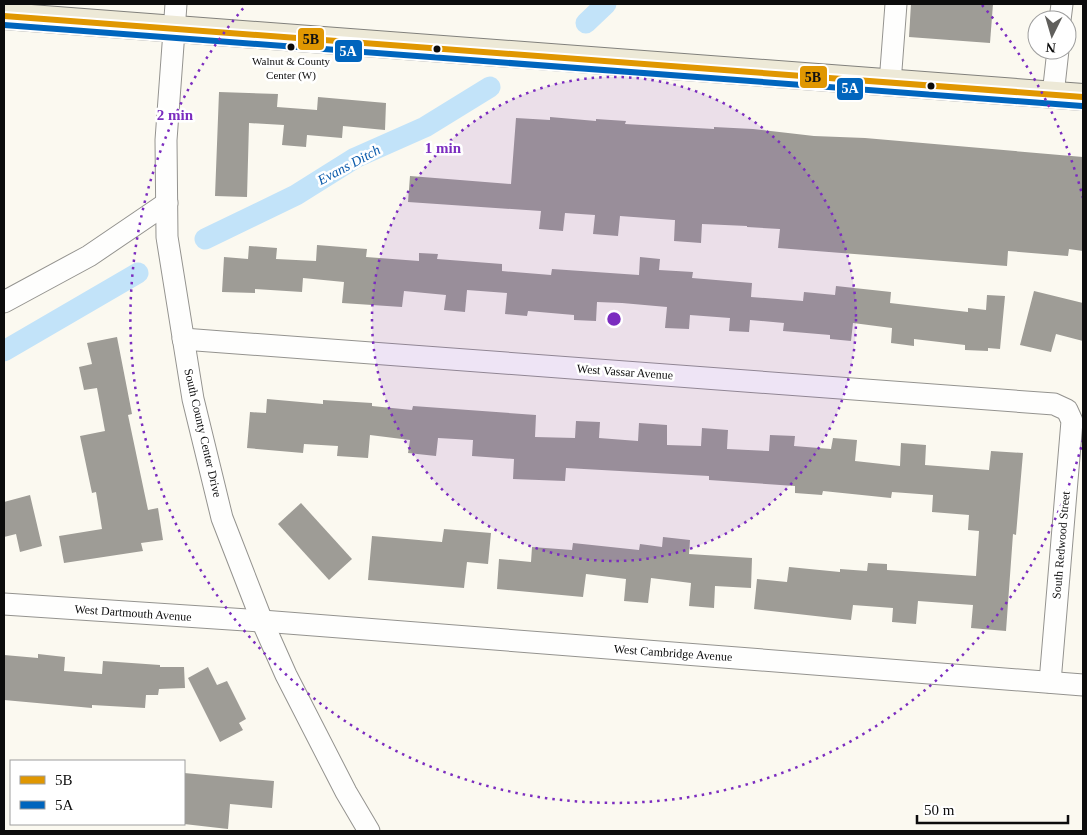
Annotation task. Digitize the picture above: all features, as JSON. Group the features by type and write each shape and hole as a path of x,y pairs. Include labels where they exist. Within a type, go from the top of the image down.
{"main road":[{"path":"4,16 175,16 890,82 1083,97"}],"street":[{"path":"890,82 896,4"},
{"name":"South County Center Drive","path":"175,16 166,140 167,237 193,398 222,518 262,621 286,675 346,792 369,831"},
{"path":"1053,95 1057,60"},
{"path":"4,302 89,256 167,202"},
{"name":"West Vassar Avenue","path":"183,339 1054,404 1067,410"},
{"name":"South Redwood Street","path":"1050,682 1072,421 1067,410"},
{"name":"West Dartmouth Avenue","path":"4,604 262,621"},
{"name":"West Cambridge Avenue","path":"262,621 1083,685"}],"building":[{"path":"911,4 993,4 990,43 909,37"},
{"path":"219,92 278,94 277,107 317,110 318,97 386,103 385,130 343,126 342,138 307,135 306,147 282,145 284,125 249,123 247,197 215,196"},
{"path":"550,117 596,121 596,119 626,121 625,124 714,129 714,127 753,129 814,136 865,138 1083,157 1083,251 1069,249 1068,256 1008,251 1007,266 778,248 780,229 747,226 702,224 701,243 674,241 675,220 620,216 618,236 593,234 595,215 565,213 563,231 539,229 541,211 408,202 410,176 511,184 516,118 550,120"},
{"path":"317,245 367,249 366,257 419,261 419,253 438,254 437,259 502,264 502,271 551,275 552,269 639,275 640,257 660,259 659,270 693,272 692,278 752,283 751,297 803,301 804,292 835,295 836,286 891,292 890,303 968,312 968,308 986,310 987,295 1005,296 1000,349 988,348 988,351 965,350 965,345 914,339 914,346 891,343 892,328 853,323 851,341 830,339 830,335 783,331 784,323 750,320 749,332 729,331 730,318 690,315 689,329 665,328 667,307 622,303 597,302 596,321 574,320 574,315 528,311 527,316 505,314 507,293 467,290 465,312 444,310 446,295 404,291 402,307 342,303 344,282 303,278 302,292 255,289 255,293 222,292 224,257 248,259 249,246 277,248 276,259 316,261"},
{"path":"1034,291 1083,303 1083,341 1056,334 1051,352 1020,345"},
{"path":"117,337 132,414 128,415 148,510 158,508 163,540 141,543 143,551 64,563 59,536 102,529 96,492 92,493 80,436 105,431 97,388 84,390 79,367 92,364 87,343"},
{"path":"267,399 323,404 323,400 372,403 372,406 412,410 413,406 536,415 535,437 575,438 576,421 600,422 599,438 638,441 639,423 667,425 667,445 701,446 702,428 728,430 727,449 769,451 770,435 795,436 794,446 831,449 833,438 857,440 855,461 900,466 901,443 926,445 925,465 989,470 991,451 1023,453 1016,535 1013,534 1006,631 971,628 973,605 918,601 916,624 892,622 893,608 853,605 851,620 754,609 757,579 787,582 789,567 840,572 840,569 867,571 868,563 887,564 887,570 976,576 979,531 968,530 969,515 932,512 933,495 892,492 891,498 823,491 822,495 795,493 795,486 709,480 709,476 566,468 565,481 513,479 514,459 472,456 473,440 438,438 436,456 408,453 410,440 370,435 368,458 337,456 338,446 304,444 303,453 247,448 250,412 266,413"},
{"path":"30,495 42,546 20,552 16,534 4,537 4,502"},
{"path":"301,503 352,559 329,580 278,524"},
{"path":"444,529 491,533 488,564 467,562 464,588 368,580 372,536 442,542"},
{"path":"663,537 690,540 689,554 752,558 751,588 715,586 714,608 689,606 691,583 651,578 648,603 624,601 626,579 586,574 583,597 497,589 499,559 531,562 532,547 572,550 573,543 639,550 640,544 662,547"},
{"path":"38,654 65,657 64,671 102,674 103,661 160,665 160,667 184,667 185,688 159,689 158,695 146,695 145,708 92,705 92,708 4,700 4,655 38,658"},
{"path":"208,667 217,685 227,681 246,719 239,723 243,730 220,742 188,678"},
{"path":"185,773 274,781 272,808 230,804 228,829 185,824"}],"waterway":[{"name":"Evans Ditch","path":"586,23 606,4"},
{"name":"Evans Ditch","path":"205,239 296,195 355,158 425,127 490,87"},
{"name":"Evans Ditch","path":"4,351 138,273"}],"transit line":[{"name":"5B","path":"4,16 1083,97"},
{"name":"5A","path":"4,25 1082,106"}],"place":[{"name":"Walnut & County Center (W)","path":"291,47"}]}
